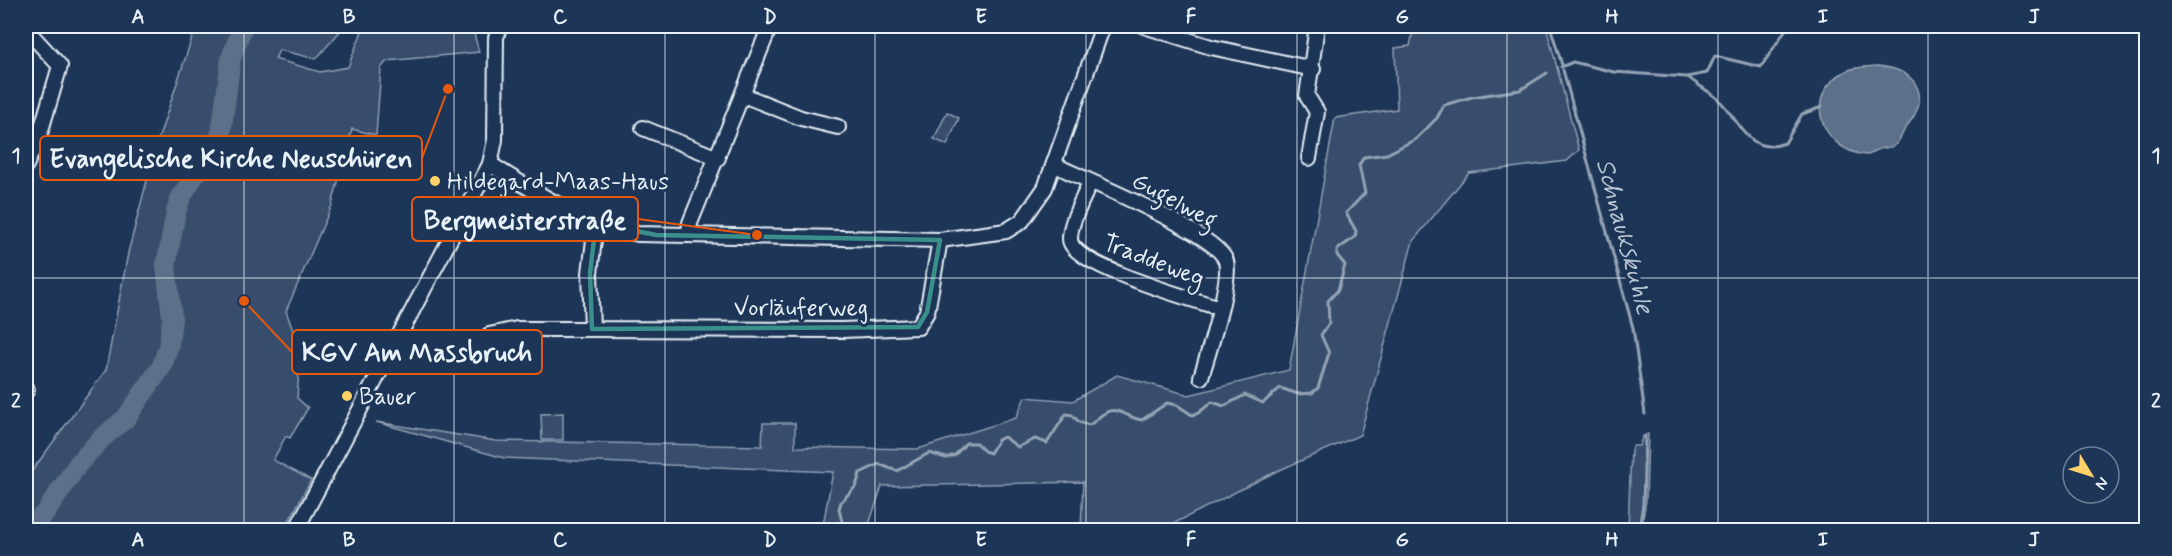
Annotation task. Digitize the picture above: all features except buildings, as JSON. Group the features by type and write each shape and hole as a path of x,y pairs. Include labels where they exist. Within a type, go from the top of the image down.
{"street":[{"path":"296,531 490,164 495,140 496,38 499,26"},
{"path":"689,234 690,223 770,26"},
{"path":"490,164 529,190 596,223 639,234 940,240 1006,231 1022,221 1035,206 1055,165 1102,26"},
{"path":"1146,26 1212,47 1313,69"},
{"path":"1309,158 1317,112 1307,96 1313,69 1317,26"},
{"path":"26,29 60,66 39,137 26,165"},
{"path":"743,95 801,118 838,127"},
{"path":"643,128 718,158"},
{"name":"Gugelweg","path":"1055,165 1201,235 1222,253 1227,263 1220,308 1201,377"},
{"name":"Traddeweg","path":"1090,182 1072,229 1070,239 1072,248 1083,257 1151,286 1220,308"},
{"path":"592,329 590,273 596,223"},
{"name":"Vorläuferweg","path":"489,335 518,329 821,330 918,327 927,312 940,240"}],"highlighted area":[{"path":"596,223 656,235 940,240 927,312 918,327 592,329 590,273"}],"shaded area":[{"path":"196,26 339,26 342,29 316,59 279,50 275,59 320,72 348,67 364,26 472,26 479,52 387,61 381,68 376,135 352,129 332,205 286,311 296,339 301,344 297,398 308,408 290,438 286,436 273,460 311,480 284,530 26,530 26,479 106,370 128,253 156,146"},
{"path":"1414,26 1546,26 1579,150 1567,161 1469,173 1413,241 1360,435 1275,472 1161,530 1081,530 1083,482 882,486 867,530 822,530 833,472 504,458 376,422 496,441 762,446 763,423 795,423 795,447 918,449 1016,418 1025,397 1073,401 1117,375 1189,395 1289,370 1335,118 1397,109 1395,48 1410,46"},
{"path":"1877,66 1901,72 1910,78 1916,85 1919,104 1895,145 1865,155 1849,151 1837,143 1827,132 1820,106 1824,93 1832,81 1846,71"},
{"path":"947,112 959,118 947,145 934,139"},
{"path":"563,413 563,440 542,440 541,414"},
{"path":"1648,434 1646,500 1641,530 1628,530 1631,450 1633,446 1639,446 1643,436"}],"waterway":[{"path":"28,530 46,512 78,464 102,438 126,418 162,366 169,344 172,318 166,265 176,212 181,197 221,134 231,58 243,26"},
{"path":"1550,26 1562,65"},
{"path":"1561,67 1573,62 1614,72 1687,77 1707,73 1715,56 1761,67 1788,26"},
{"name":"Schnaukskuhle","path":"1563,70 1633,328 1645,414"},
{"path":"844,530 839,509 841,502 856,486 860,473 879,464 897,471 929,453 946,458 955,455 966,443 976,443 984,451 990,453 998,440 1004,437 1018,447 1035,439 1047,443 1066,414 1089,425 1110,411 1119,411 1142,420 1167,403 1177,405 1192,415 1212,402 1224,406 1245,395 1263,403 1280,388 1298,394 1312,393 1318,388 1329,353 1321,335 1329,323 1328,301 1338,290 1345,265 1337,255 1337,250 1355,237 1356,231 1346,213 1365,193 1359,165 1364,157 1387,154 1416,139 1437,118 1444,105 1472,97 1520,90 1547,73"},
{"path":"1688,77 1718,99 1746,134 1753,141 1762,145 1772,146 1785,143 1802,114 1822,107"},
{"name":"Schnaukskuhle","path":"1639,530 1643,504 1645,437"}],"place":[{"name":"Evangelische Kirche Neuschüren","path":"448,89"},
{"name":"Hildegard-Maas-Haus","path":"435,181"},
{"name":"Bergmeisterstraße","path":"757,235"},
{"name":"KGV Am Massbruch","path":"244,301"},
{"name":"Bauer","path":"347,396"}]}
